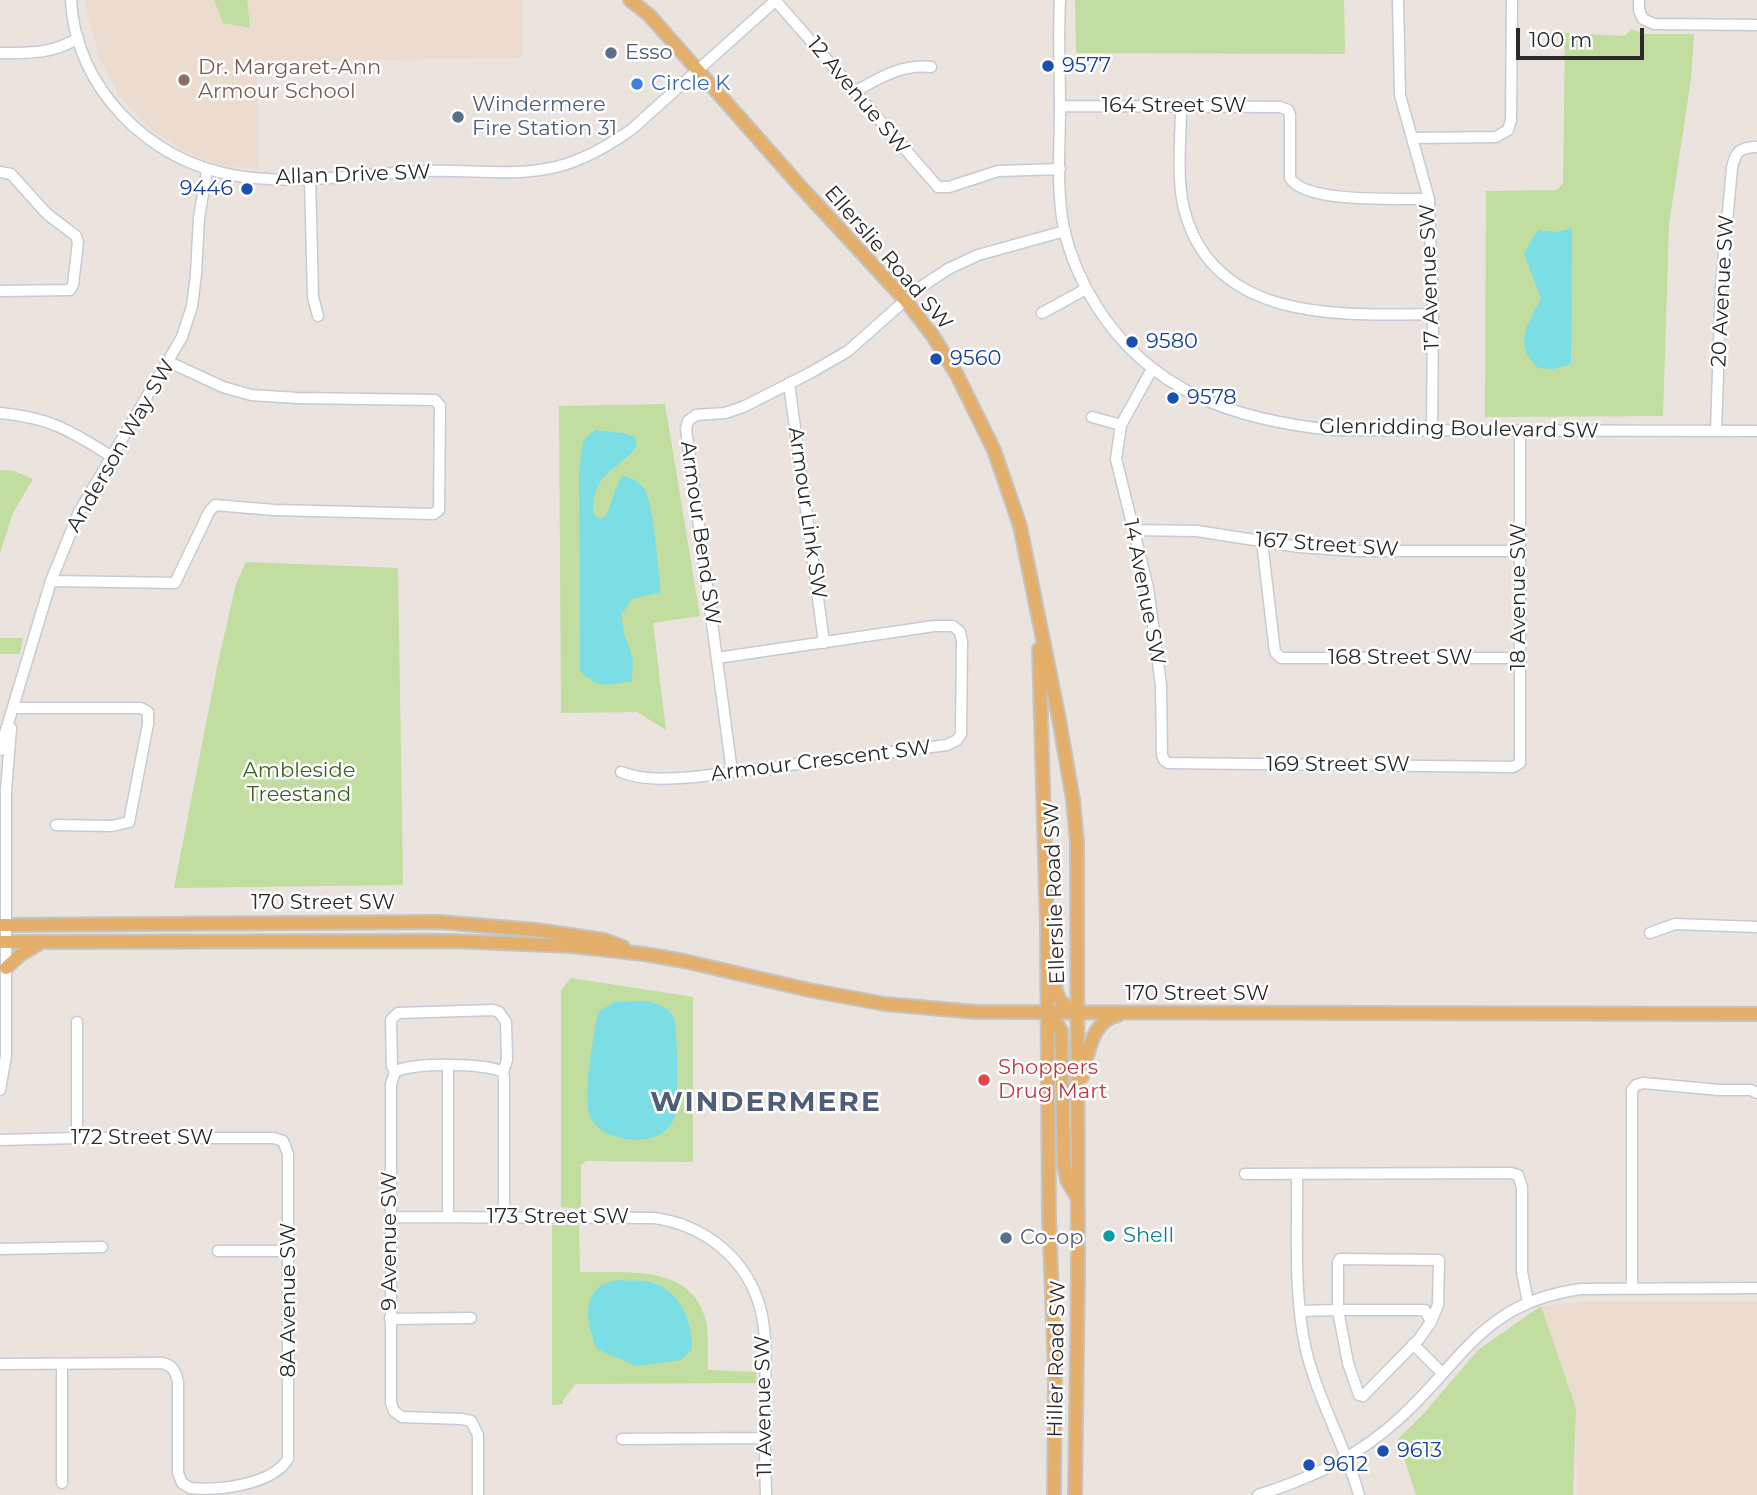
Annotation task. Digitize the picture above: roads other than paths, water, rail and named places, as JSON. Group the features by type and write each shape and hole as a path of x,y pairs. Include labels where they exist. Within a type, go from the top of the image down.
{"main road":[{"name":"Ellerslie Road SW","path":"630,0 649,15 814,202 906,301 933,336 957,375 993,450 1020,526 1073,800 1077,842 1077,1013"},
{"name":"Ellerslie Road SW","path":"642,0 649,15"},
{"name":"Ellerslie Road SW","path":"1037,608 1045,820 1047,1013"},
{"path":"1045,820 1052,846 1055,993 1059,1001 1077,1013"},
{"name":"170 Street SW","path":"3,926 439,922 520,928 604,940 643,954"},
{"name":"170 Street SW","path":"3,942 452,941 571,946 643,954 822,993 952,1012 1757,1014"},
{"path":"6,968 20,955 42,942"},
{"path":"1047,1013 1053,1017 1061,1031 1064,1164 1067,1180 1077,1198"},
{"name":"Hiller Road SW","path":"1047,1013 1049,1219 1055,1371 1054,1495"},
{"name":"Hiller Road SW","path":"1075,1495 1077,1013"},
{"path":"1077,1094 1092,1042 1101,1023 1109,1017 1125,1013"}],"street":[{"name":"Allan Drive SW","path":"71,0 78,38 88,67 112,104 134,128 174,157 207,170 245,178 310,179 426,171 524,171 547,169 571,162 615,141 776,0"},
{"name":"12 Avenue SW","path":"776,0 934,185 943,189 998,172 1060,169"},
{"name":"Glenridding Boulevard SW","path":"1060,0 1060,169 1061,210 1065,231 1086,289 1119,338 1152,369 1201,399 1257,417 1333,430 1757,431"},
{"name":"17 Avenue SW","path":"1398,0 1400,95 1429,199 1433,314 1432,431"},
{"path":"1414,138 1496,137 1508,130 1511,120 1511,0"},
{"path":"1639,0 1643,19 1654,24 1757,25"},
{"path":"0,53 53,49 63,47 78,38"},
{"path":"856,91 900,68 931,67"},
{"name":"164 Street SW","path":"1060,106 1274,106 1288,110 1291,121 1290,178 1294,185 1303,190 1357,198 1429,199"},
{"path":"1181,107 1181,175 1186,218 1196,242 1210,262 1234,285 1261,298 1326,313 1433,314"},
{"name":"20 Avenue SW","path":"1716,431 1723,250 1731,168 1736,152 1757,147"},
{"name":"Anderson Way SW","path":"0,750 51,581 79,512 182,337 192,306 199,218 207,170"},
{"path":"0,172 11,174 47,214 76,236 78,242 73,285 70,290 0,291"},
{"path":"310,179 313,297 318,316"},
{"name":"Armour Bend SW","path":"732,772 686,429 688,421 696,415 725,413 743,407 848,351 918,289 948,269 978,255 1065,231"},
{"path":"1042,313 1086,289"},
{"path":"51,581 176,583 209,512 215,505 274,510 433,514 439,510 440,406 435,400 251,395 223,387 169,362"},
{"name":"14 Avenue SW","path":"1152,369 1121,425 1116,459 1148,588 1157,644 1161,685 1161,755 1164,760"},
{"name":"Armour Link SW","path":"789,383 824,643"},
{"path":"0,413 46,420 111,456"},
{"path":"1092,417 1121,425"},
{"name":"18 Avenue SW","path":"1516,765 1520,431"},
{"name":"167 Street SW","path":"1134,530 1197,531 1262,542 1357,551 1520,551"},
{"name":"168 Street SW","path":"1262,542 1275,652 1281,658 1519,658"},
{"name":"Armour Crescent SW","path":"621,772 637,778 687,778 947,745 957,740 961,734 962,641 960,632 953,626 934,626 717,658"},
{"path":"13,713 141,708 148,712 129,822 112,826 56,825"},
{"name":"Anderson Way SW","path":"0,1090 6,1056 3,926 6,790 13,713"},
{"name":"169 Street SW","path":"1164,760 1215,764 1516,765"},
{"path":"1650,933 1675,924 1757,928"},
{"name":"9 Avenue SW","path":"478,1495 478,1435 474,1425 462,1419 407,1418 394,1411 390,1398 391,1083 395,1072 392,1066 391,1028 394,1016 405,1012 499,1012 506,1022 507,1060 503,1072"},
{"path":"76,1022 76,1138"},
{"path":"395,1072 409,1067 448,1066 491,1067 503,1072 504,1217"},
{"path":"448,1066 448,1217"},
{"path":"1632,1288 1634,1087 1648,1083 1720,1090 1751,1090 1757,1093"},
{"name":"172 Street SW","path":"0,1140 274,1138 283,1141"},
{"name":"8A Avenue SW","path":"62,1364 162,1363 173,1368 178,1382 178,1473 182,1483 194,1489 249,1483 281,1467 288,1459 288,1154 283,1141"},
{"path":"1245,1174 1518,1175 1522,1187 1523,1278 1528,1302"},
{"path":"1297,1174 1300,1311 1310,1363 1359,1495"},
{"name":"173 Street SW","path":"390,1217 654,1218 690,1227 720,1245"},
{"name":"11 Avenue SW","path":"720,1245 748,1280 761,1312 766,1354 766,1495"},
{"path":"0,1249 102,1247"},
{"path":"218,1251 289,1251"},
{"path":"1340,1259 1439,1260 1438,1305 1431,1322 1363,1396 1359,1395 1348,1363 1338,1310 1340,1259"},
{"path":"1258,1495 1305,1479 1346,1459 1402,1416 1486,1327 1528,1302 1581,1289 1757,1288"},
{"path":"1300,1311 1425,1311 1431,1322"},
{"path":"390,1319 471,1318"},
{"path":"1413,1344 1442,1373"},
{"path":"0,1364 62,1364 62,1483"},
{"path":"622,1439 765,1438"}],"water":[{"path":"1572,228 1571,364 1553,369 1538,368 1530,359 1524,342 1527,326 1541,299 1524,253 1538,230 1557,232"},
{"path":"595,430 635,437 637,446 597,487 593,511 597,518 605,517 623,476 643,487 653,520 661,592 632,599 621,615 633,659 632,681 609,685 592,681 580,670 579,471 583,441"},
{"path":"648,1001 660,1005 674,1018 677,1066 675,1115 670,1126 654,1137 627,1139 602,1131 591,1119 587,1097 591,1051 598,1012 615,1002"},
{"path":"617,1280 657,1284 675,1297 686,1315 691,1337 692,1349 681,1360 636,1366 597,1349 589,1325 590,1299 601,1286"}],"place":[{"name":"Esso","path":"611,53"},
{"name":"9577","path":"1048,66"},
{"name":"Dr. Margaret-Ann Armour School","path":"184,80"},
{"name":"Circle K","path":"637,84"},
{"name":"Windermere Fire Station 31","path":"458,117"},
{"name":"9446","path":"247,189"},
{"name":"9580","path":"1132,342"},
{"name":"9560","path":"936,359"},
{"name":"9578","path":"1173,398"},
{"name":"Shoppers Drug Mart","path":"984,1080"},
{"name":"Shell","path":"1109,1236"},
{"name":"Co-op","path":"1006,1238"},
{"name":"9613","path":"1383,1451"},
{"name":"9612","path":"1309,1465"}],"district":[{"name":"WINDERMERE","path":"766,1103"}],"park label":[{"name":"Ambleside Treestand","path":"299,783"}]}
